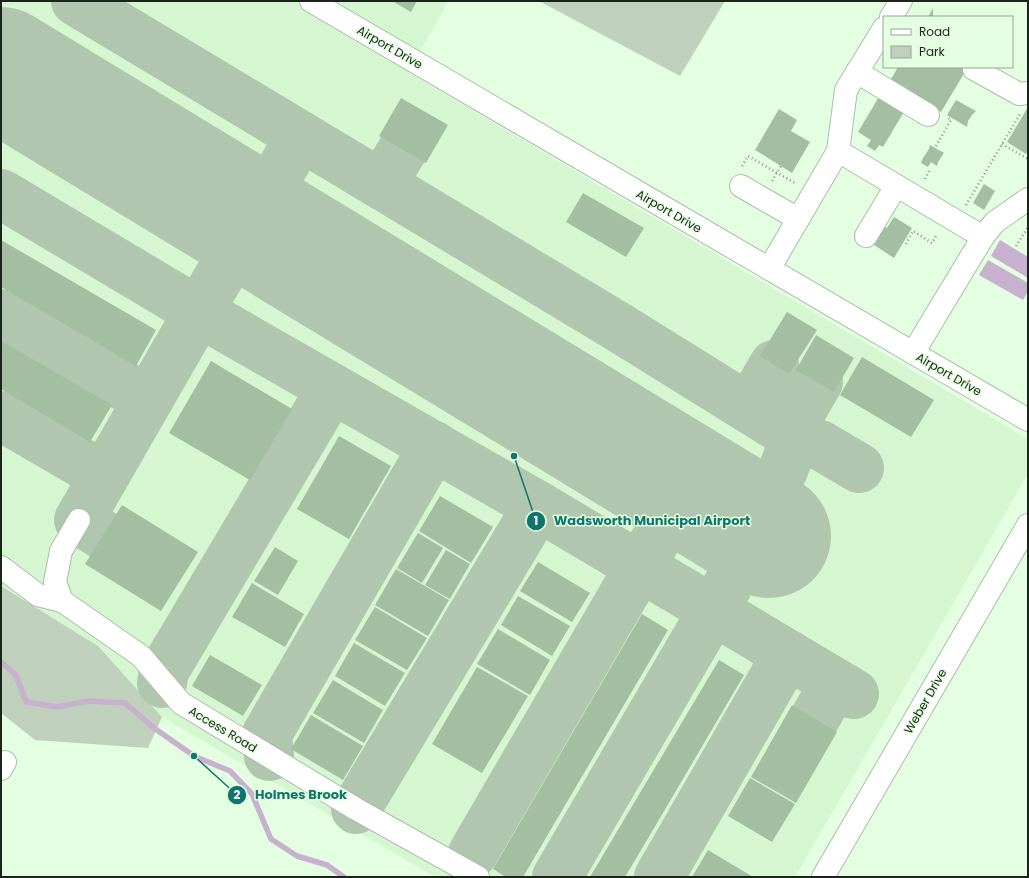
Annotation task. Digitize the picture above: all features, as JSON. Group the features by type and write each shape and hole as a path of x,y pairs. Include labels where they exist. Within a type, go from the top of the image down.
{"street":[{"name":"Airport Drive","path":"311,1 1028,420"},
{"path":"892,16 901,1"},
{"path":"769,269 838,151 846,90 883,30"},
{"path":"974,69 1019,94 1028,92"},
{"path":"857,72 928,115"},
{"path":"838,151 948,216 989,230"},
{"path":"741,177 798,219"},
{"path":"866,236 896,186"},
{"path":"913,353 989,230 1028,199"},
{"path":"62,601 55,582 61,551 79,520"},
{"name":"Weber Drive","path":"823,877 1028,525"},
{"path":"1,567 38,595 62,601"},
{"name":"Access Road","path":"62,601 141,656 181,703 356,809 478,877"}],"path":[{"path":"989,230 966,205 1021,113"},
{"path":"1002,144 1028,159"},
{"path":"741,177 748,156 795,183"},
{"path":"768,187 781,166"},
{"path":"906,244 913,231 932,243 948,216"},
{"path":"1016,246 1028,227"}],"shaded area":[{"path":"1,1 449,1 408,72 1028,439 1028,474 795,877 435,877 162,717 98,646 1,586"},
{"path":"1000,240 1028,257 1028,278 991,256"},
{"path":"988,260 1028,283 1028,291 1023,300 979,275"}],"green space":[{"path":"539,1 725,1 680,76"},
{"path":"1,586 98,646 162,717 148,748 35,740 1,713"}],"building":[{"path":"392,1 417,1 411,12"},
{"path":"933,8 933,16 929,16"},
{"path":"897,68 967,68 941,112 890,81"},
{"path":"880,95 905,110 883,147 879,145 875,151 867,146 871,140 858,132"},
{"path":"401,98 448,125 426,163 379,136"},
{"path":"956,100 976,111 968,121 967,127 947,115"},
{"path":"1028,107 1028,150 1026,154 1007,142"},
{"path":"779,109 797,120 791,131 810,142 792,173 755,150"},
{"path":"930,145 944,153 937,166 931,162 928,167 921,163"},
{"path":"984,184 995,191 984,210 973,203"},
{"path":"583,193 644,228 626,257 566,222"},
{"path":"894,217 912,228 894,258 871,243 881,225 887,228"},
{"path":"1,240 156,330 136,366 1,287"},
{"path":"787,312 817,330 789,374 760,356"},
{"path":"816,335 854,358 834,392 796,370"},
{"path":"1,341 112,405 90,442 1,389"},
{"path":"862,357 934,400 911,437 840,395"},
{"path":"211,361 292,409 250,480 169,433"},
{"path":"339,436 391,466 349,539 297,509"},
{"path":"440,496 493,527 471,563 419,531"},
{"path":"122,505 198,552 161,611 85,564"},
{"path":"418,533 443,548 422,583 397,568"},
{"path":"275,547 298,561 278,595 254,581"},
{"path":"446,550 470,564 450,599 425,585"},
{"path":"538,562 590,593 572,622 520,591"},
{"path":"396,569 449,600 428,636 375,605"},
{"path":"252,583 304,614 285,647 232,617"},
{"path":"518,596 570,626 552,656 501,625"},
{"path":"375,607 427,638 407,670 355,640"},
{"path":"642,614 668,630 523,877 506,877 493,869"},
{"path":"498,629 550,660 530,695 477,664"},
{"path":"354,643 405,673 385,706 335,676"},
{"path":"210,655 262,685 243,716 192,686"},
{"path":"719,660 744,675 650,835 625,877 590,877"},
{"path":"477,667 528,696 482,773 432,744"},
{"path":"333,680 383,710 364,743 313,713"},
{"path":"792,705 837,732 796,803 751,777"},
{"path":"311,715 363,746 343,780 291,749"},
{"path":"750,778 795,804 772,842 728,816"},
{"path":"708,850 753,877 692,877"}],"waterway":[{"path":"1,662 16,675 26,702 57,707 88,701 125,703 154,728 194,756 230,771 252,794 271,839 297,856 327,865 344,877"}],"taxiway":[{"path":"76,1 620,328 792,435 805,442 820,445 859,468"},
{"path":"103,535 79,520 301,136"},
{"path":"382,184 403,149"},
{"path":"1,194 199,312 538,506 854,694"},
{"path":"1,314 148,400"},
{"path":"749,408 774,365"},
{"path":"789,432 818,382"},
{"path":"162,683 164,671 332,388"},
{"path":"1,416 104,476"},
{"path":"751,525 783,470 791,447 792,435"},
{"path":"269,756 267,734 434,446"},
{"path":"473,853 687,486"},
{"path":"356,809 538,506"},
{"path":"557,877 760,530"},
{"path":"659,877 787,655"},
{"path":"815,718 835,683"}],"runway":[{"path":"1,69 769,536"}],"place":[{"name":"Wadsworth Municipal Airport","path":"514,456"},
{"name":"Holmes Brook","path":"194,756"}]}
